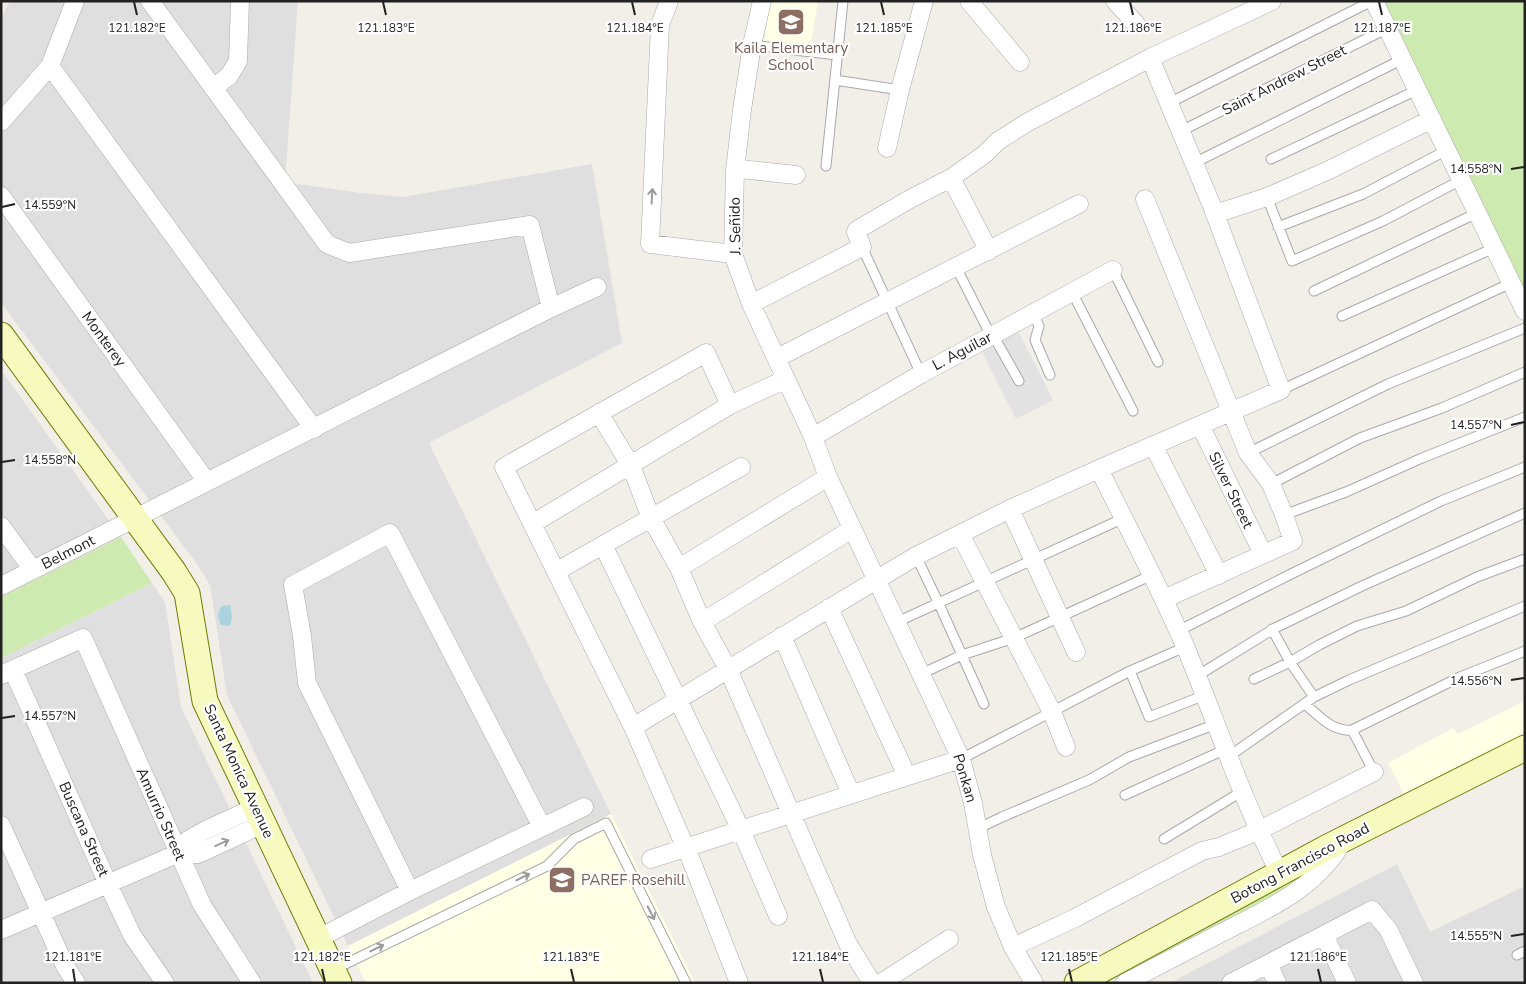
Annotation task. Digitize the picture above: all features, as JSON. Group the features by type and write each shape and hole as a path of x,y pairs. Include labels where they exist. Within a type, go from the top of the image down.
{"street":[{"path":"1,122 50,66 75,1"},
{"path":"150,1 327,244 349,253 530,225 552,308"},
{"path":"213,88 228,76 238,61 240,1"},
{"path":"669,1 660,24 650,244 733,254"},
{"name":"J. Señido","path":"762,1 752,45 735,170 733,254 751,304 813,437 828,477 852,529"},
{"path":"887,148 900,90 924,1"},
{"path":"969,1 1020,62"},
{"path":"1115,1 1136,24"},
{"path":"751,304 862,247 856,232 857,230 951,178 985,154 998,141 1028,122 1150,58 1272,1"},
{"path":"1373,1 1388,28 1525,311"},
{"path":"633,727 916,556 1010,509 1281,390 1215,214 1150,58"},
{"path":"50,66 314,429"},
{"path":"1215,214 1267,197 1327,171 1432,118"},
{"path":"735,170 796,175"},
{"path":"951,178 989,251"},
{"name":"Monterey","path":"1,196 208,482"},
{"path":"1145,200 1248,453 1271,484 1292,541 1164,600"},
{"path":"777,358 1078,204"},
{"name":"L. Aguilar","path":"813,437 921,374 1113,270"},
{"name":"Belmont","path":"1,586 597,287"},
{"name":"Santa Monica Avenue","path":"1,335 187,592 205,701 336,976"},
{"path":"730,405 706,353 504,467 633,727 686,848 739,983"},
{"path":"532,524 730,405 786,379"},
{"path":"599,413 631,466 651,518 679,568 702,622 728,669 793,813 813,865 848,944 872,983"},
{"name":"Silver Street","path":"1200,425 1263,554"},
{"path":"1153,445 1219,575"},
{"path":"557,571 741,467"},
{"path":"1099,469 1152,574 1178,631 1258,831 1280,874"},
{"path":"679,568 828,477"},
{"path":"1010,509 1076,652"},
{"path":"1,526 33,570"},
{"path":"702,622 852,529"},
{"name":"Ponkan","path":"852,529 961,759 973,803 982,854 996,907 1013,947 1034,983"},
{"path":"410,891 307,682 294,585 390,533 428,603 542,827"},
{"path":"960,534 1052,712 1066,747"},
{"path":"602,545 741,830 778,916"},
{"path":"829,608 907,776"},
{"path":"782,636 851,794"},
{"name":"Amurrio Street","path":"7,672 83,638 202,905 252,983"},
{"name":"Buscana Street","path":"7,672 132,935 165,983"},
{"name":"Botong Francisco Road","path":"1077,983 1344,839 1525,748"},
{"path":"651,859 961,759"},
{"path":"1013,947 1075,918 1202,851 1219,847 1258,831 1374,772"},
{"path":"318,938 410,891 584,807"},
{"path":"1,930 179,853 188,840 204,831 260,816"},
{"path":"1,825 65,966 76,983"},
{"path":"1125,983 1290,897 1325,868 1338,852 1344,839"},
{"path":"1231,983 1372,910 1388,929 1414,983"},
{"path":"1324,935 1347,983"},
{"path":"881,983 949,939"},
{"path":"1268,964 1277,983"}],"lane":[{"path":"826,166 843,1"},
{"path":"1169,103 1373,1"},
{"name":"Saint Andrew Street","path":"1181,131 1388,28"},
{"path":"752,45 837,54"},
{"path":"1194,163 1403,59"},
{"path":"835,80 900,90"},
{"path":"1271,159 1418,90"},
{"path":"1278,227 1362,194 1447,150"},
{"path":"1267,197 1292,261 1383,221 1461,180"},
{"path":"1314,291 1477,214"},
{"path":"862,247 921,374"},
{"path":"1342,316 1494,248"},
{"path":"956,268 1019,381"},
{"path":"1113,270 1158,362"},
{"path":"1281,390 1511,283"},
{"path":"1072,292 1133,411"},
{"path":"1033,313 1039,326 1035,340 1050,375"},
{"path":"1248,453 1388,384 1525,328"},
{"path":"1271,484 1360,438 1442,408 1525,372"},
{"path":"1284,515 1346,492 1448,447 1525,417"},
{"path":"1178,631 1441,501 1525,467"},
{"path":"1197,676 1272,629 1362,586 1525,513"},
{"path":"897,622 1124,518"},
{"path":"916,556 984,704"},
{"path":"1254,680 1357,626 1406,611 1477,577 1525,559"},
{"path":"921,674 962,655 1014,638 1152,574"},
{"path":"1126,795 1227,753 1306,705 1314,697 1349,680 1525,606"},
{"path":"1272,629 1290,662 1314,697"},
{"path":"961,759 1130,671 1185,647"},
{"path":"1306,705 1325,722 1343,731 1352,730 1460,677 1525,651"},
{"path":"1130,671 1149,717 1205,695"},
{"path":"977,829 1088,780 1129,757 1216,724"},
{"path":"1352,730 1374,772"},
{"path":"1164,838 1242,792"},
{"path":"336,976 547,866 574,839 606,823 686,983"}],"shaded area":[{"path":"10,1 298,1 285,182 403,197 592,164 622,343 429,443 611,814 348,946 227,695 210,585 194,560 1,303 1,19"},
{"name":"Kaila Elementary School","path":"770,1 818,1 810,49 764,43"},
{"path":"1017,329 1053,400 1016,419 980,348"},
{"path":"1,370 121,537 1,597"},
{"path":"152,583 165,602 181,707 313,983 1,983 1,658"},
{"path":"1525,701 1525,738 1406,798 1388,763 1453,728 1458,734"},
{"name":"PAREF Rosehill","path":"611,814 695,983 366,983 348,946"},
{"path":"1397,864 1430,932 1525,886 1525,983 1170,983"}],"green space":[{"path":"1380,1 1525,1 1525,292"},
{"path":"121,537 152,583 1,658 1,597"},
{"path":"1317,865 1278,893 1106,983 1089,983"}],"water":[{"path":"230,605 232,617 230,626 221,625 218,617 219,611 222,606"}],"place":[{"name":"Kaila Elementary School","path":"791,22"},
{"name":"PAREF Rosehill","path":"562,880"}]}
